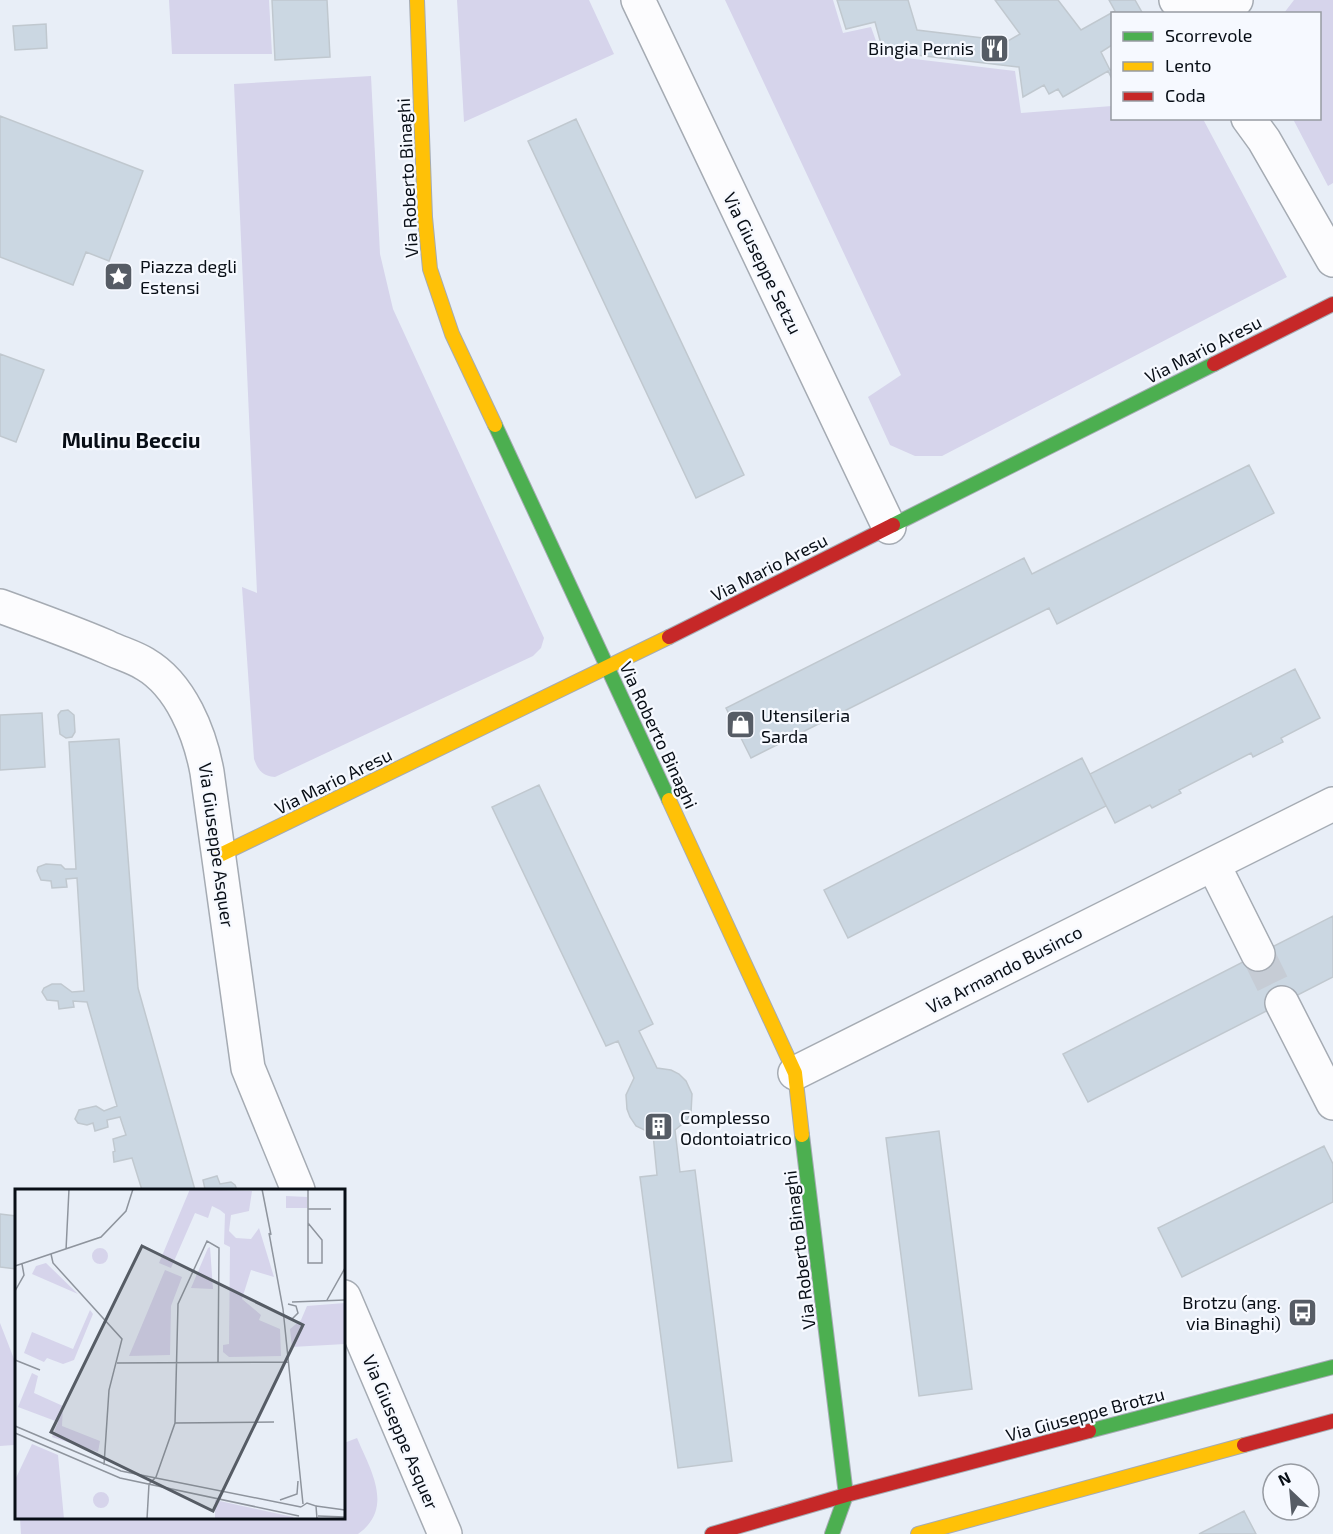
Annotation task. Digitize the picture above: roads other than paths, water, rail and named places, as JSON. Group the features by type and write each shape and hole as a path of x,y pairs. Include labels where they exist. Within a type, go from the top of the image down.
{"street":[{"name":"Via Roberto Binaghi","path":"417,0 425,217 430,269 452,333 795,1073 846,1495"},
{"name":"Via Giuseppe Setzu","path":"638,0 889,527"},
{"path":"1175,0 1188,6 1205,8 1233,5"},
{"path":"1249,120 1264,140 1333,260"},
{"name":"Via Mario Aresu","path":"218,856 608,668 1333,304"},
{"name":"Via Giuseppe Asquer","path":"0,606 64,629 146,664 168,684 183,704 203,751 248,1068 297,1189"},
{"name":"Via Armando Businco","path":"795,1073 1333,804"},
{"path":"1213,864 1258,954"},
{"path":"1282,1003 1333,1103"},
{"name":"Via Giuseppe Asquer","path":"345,1299 445,1534"},
{"name":"Via Giuseppe Brotzu","path":"712,1534 846,1495 1333,1367"},
{"path":"918,1534 1333,1421"},
{"path":"832,1534 846,1495"}],"tunnel":[{"path":"1258,954 1282,1003"}],"place":[{"name":"Bingia Pernis","path":"995,48"},
{"name":"Piazza degli Estensi","path":"119,276"},
{"name":"Utensileria Sarda","path":"740,725"},
{"name":"Complesso Odontoiatrico","path":"659,1127"},
{"name":"Brotzu (ang. via Binaghi)","path":"1302,1312"}],"district":[{"name":"Mulinu Becciu","path":"131,439"}]}
